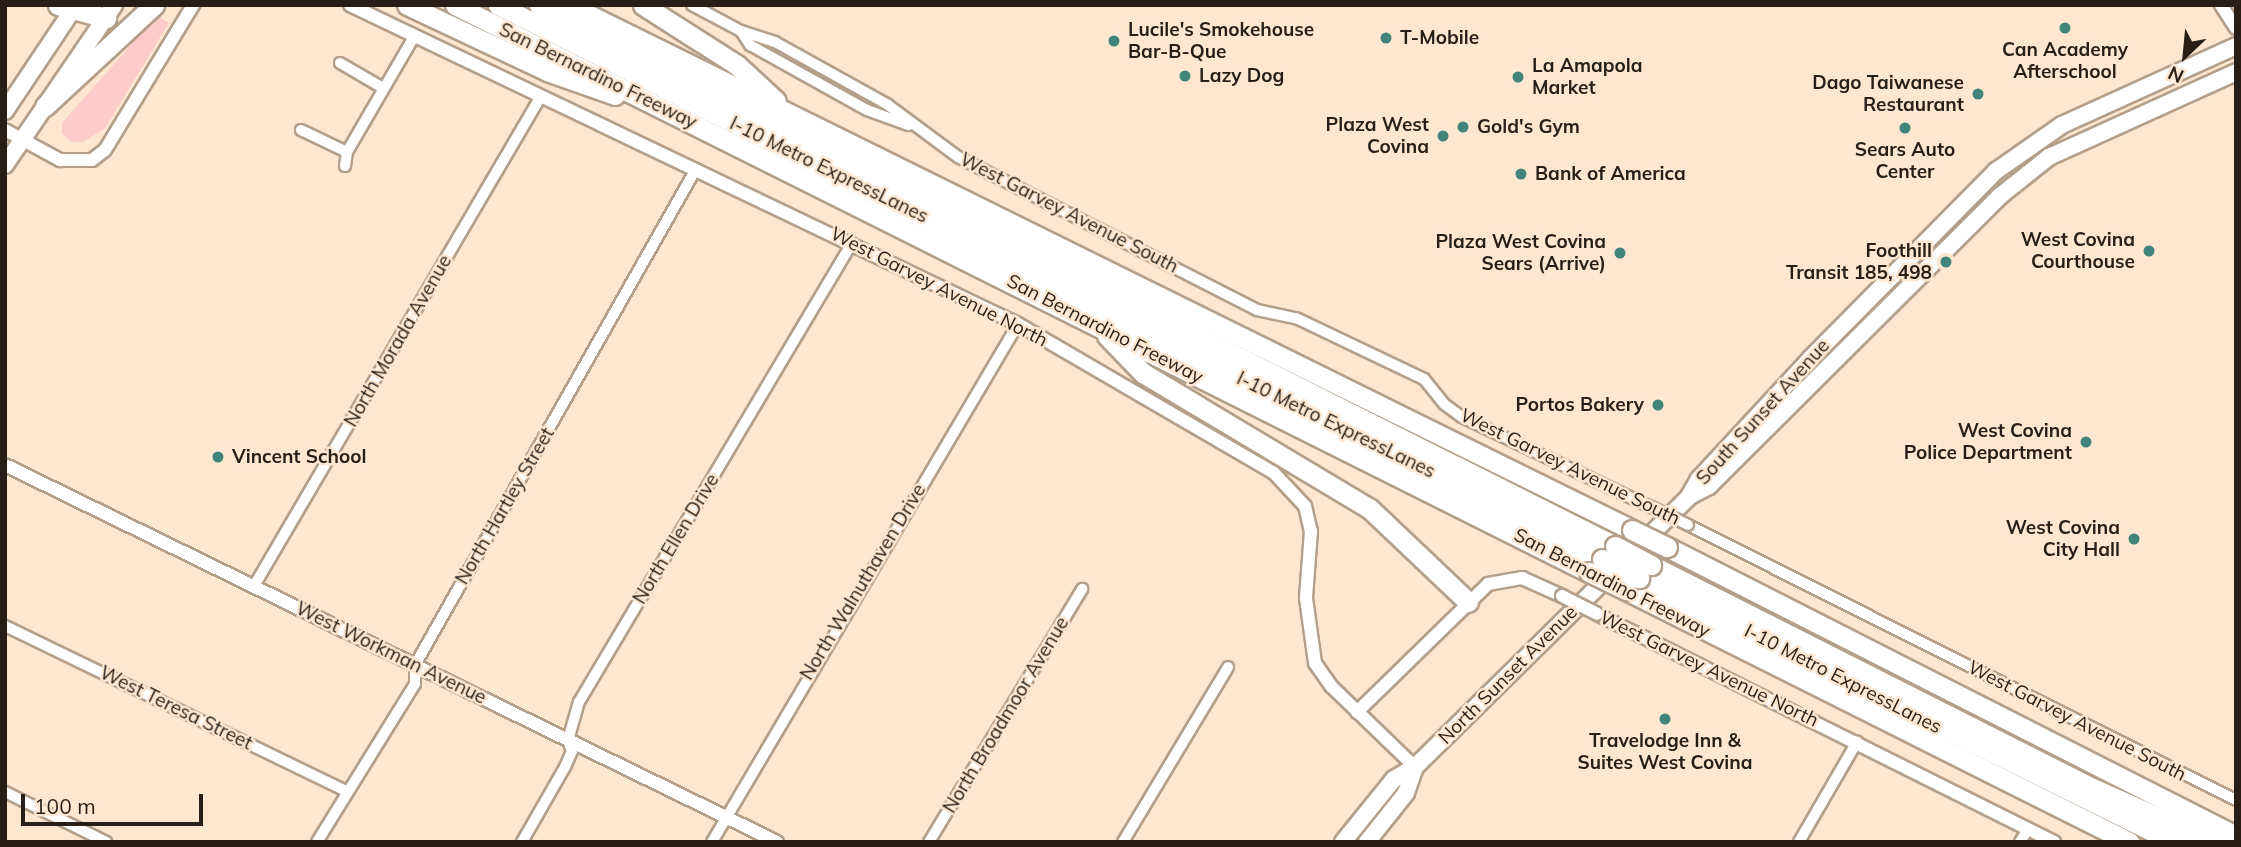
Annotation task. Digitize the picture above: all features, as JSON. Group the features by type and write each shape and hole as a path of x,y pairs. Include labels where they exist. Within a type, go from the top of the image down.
{"highway":[{"path":"45,106 154,5"},
{"path":"407,5 547,71 699,125"},
{"name":"San Bernardino Freeway","path":"456,5 1094,323 1609,557 1639,577 2129,842"},
{"name":"I-10 Metro ExpressLanes","path":"498,5 1609,557"},
{"name":"I-10 Metro ExpressLanes","path":"539,5 1609,557 1639,577 2174,842"},
{"path":"569,5 1667,547 2236,835"},
{"path":"643,5 737,65 792,116"},
{"path":"68,8 110,12"},
{"path":"1094,323 1143,373 1370,509 1468,601"},
{"name":"I-10 Metro ExpressLanes","path":"1639,577 2213,842"}],"main road":[{"path":"5,111 68,8"},
{"path":"5,166 110,12"},
{"name":"South Sunset Avenue","path":"1688,498 1699,479 1829,339 1996,171 2062,125 2236,46"},
{"name":"South Sunset Avenue","path":"1688,498 1709,486 2000,196 2049,157 2236,72"},
{"name":"North Sunset Avenue","path":"1343,842 1394,779 1415,767 1609,557 1688,498"},
{"name":"North Sunset Avenue","path":"1367,842 1406,793 1415,767"}],"street":[{"path":"5,130 60,160 77,163 106,150 193,5"},
{"name":"West Garvey Avenue North","path":"350,5 1018,324 1274,473 1294,491 1305,506 1311,531 1306,598 1315,663 1357,712 1415,767"},
{"name":"West Garvey Avenue South","path":"692,5 741,31 750,45 867,110 914,128 958,157 1257,310 1296,318 1424,379 1444,404 1462,417 1688,525 2236,800"},
{"path":"2221,5 2236,28"},
{"path":"345,166 347,152 415,35"},
{"path":"340,64 383,88"},
{"name":"North Morada Avenue","path":"254,586 541,96"},
{"path":"301,130 347,152"},
{"name":"North Hartley Street","path":"317,842 346,791 415,684 415,665 696,169"},
{"name":"North Ellen Drive","path":"522,842 572,751 568,740 579,702 852,243"},
{"name":"North Walnuthaven Drive","path":"712,842 723,816 1018,324"},
{"name":"West Workman Avenue","path":"5,465 776,842"},
{"name":"West Garvey Avenue North","path":"1357,712 1468,601 1488,584 1511,577 1562,596 2054,842"},
{"name":"North Broadmoor Avenue","path":"929,842 1082,589"},
{"name":"West Teresa Street","path":"5,626 346,791"},
{"path":"1123,842 1228,667"},
{"path":"1799,842 1857,742"},
{"path":"5,792 104,841"},
{"path":"2020,842 2028,829"}],"shaded area":[{"path":"157,15 169,23 105,128 83,142 71,142 62,133 62,123"}],"place":[{"name":"Can Academy Afterschool","path":"2065,28"},
{"name":"T-Mobile","path":"1386,38"},
{"name":"Lucile's Smokehouse Bar-B-Que","path":"1114,41"},
{"name":"Lazy Dog","path":"1185,76"},
{"name":"La Amapola Market","path":"1518,77"},
{"name":"Dago Taiwanese Restaurant","path":"1978,94"},
{"name":"Gold's Gym","path":"1463,127"},
{"name":"Sears Auto Center","path":"1905,128"},
{"name":"Plaza West Covina","path":"1443,136"},
{"name":"Bank of America","path":"1521,174"},
{"name":"West Covina Courthouse","path":"2149,251"},
{"name":"Plaza West Covina Sears (Arrive)","path":"1620,253"},
{"name":"Foothill Transit 185, 498","path":"1946,262"},
{"name":"Portos Bakery","path":"1658,405"},
{"name":"West Covina Police Department","path":"2086,442"},
{"name":"Vincent School","path":"218,457"},
{"name":"West Covina City Hall","path":"2134,539"},
{"name":"Travelodge Inn & Suites West Covina","path":"1665,719"}]}
